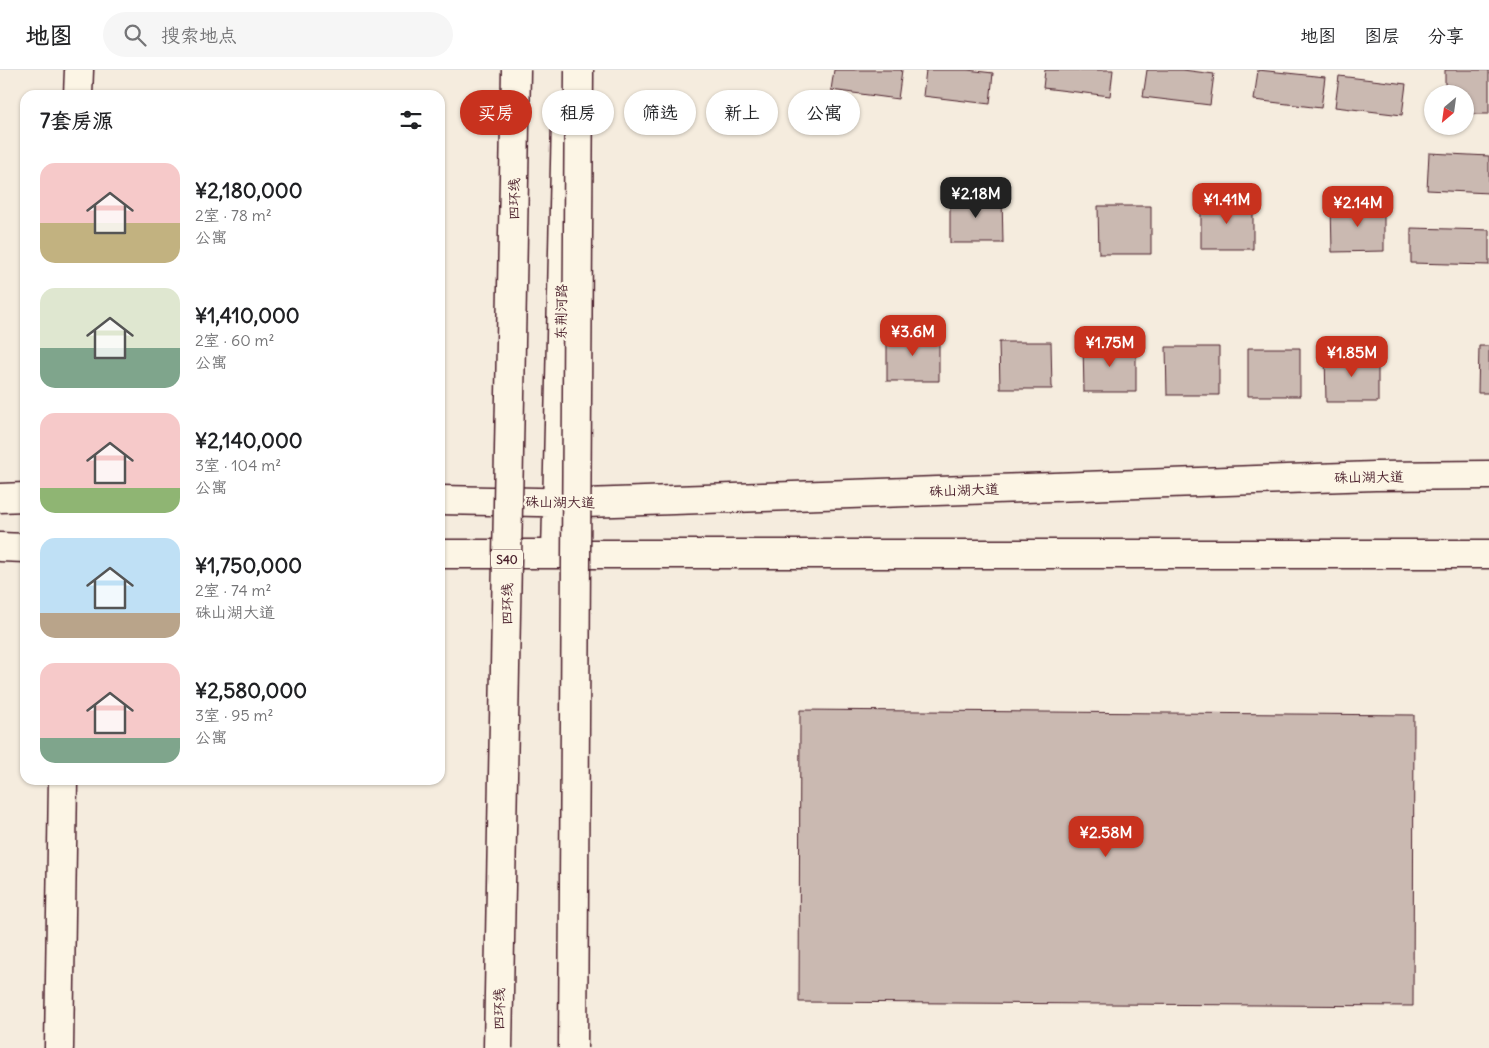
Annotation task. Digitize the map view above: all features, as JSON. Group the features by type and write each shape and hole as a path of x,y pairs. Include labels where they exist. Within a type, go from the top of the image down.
{"main road":[{"path":"78,70 78,90"},
{"name":"四环线","path":"498,1048 516,70"},
{"name":"东荆河路","path":"556,554 567,70"},
{"path":"573,1048 579,70"},
{"name":"硃山湖大道","path":"445,500 595,503 1375,476 1489,476"},
{"path":"0,498 20,497"},
{"path":"0,547 20,548"},
{"path":"445,554 1489,554"},
{"path":"59,1048 63,785"}],"building":[{"path":"834,70 902,70 898,99 860,94 860,90 831,90"},
{"path":"926,70 967,70 993,73 990,104 923,96"},
{"path":"1045,70 1113,70 1110,96 1043,88"},
{"path":"1147,70 1183,70 1214,74 1210,105 1143,97"},
{"path":"1258,70 1325,77 1321,108 1254,100"},
{"path":"1445,70 1489,70 1489,114 1474,114 1474,85 1445,85"},
{"path":"1339,76 1406,84 1402,115 1335,107"},
{"path":"1429,153 1489,156 1489,193 1427,190"},
{"path":"950,195 1002,195 1003,243 950,243"},
{"path":"1201,201 1253,201 1253,249 1201,249"},
{"path":"1331,204 1384,204 1384,251 1332,252"},
{"path":"1098,206 1151,206 1151,254 1099,254"},
{"path":"1411,228 1489,230 1489,265 1411,263"},
{"path":"887,333 939,333 939,381 887,381"},
{"path":"999,342 1051,342 1052,389 1000,389"},
{"path":"1083,344 1136,344 1136,392 1084,392"},
{"path":"1479,346 1489,346 1489,393 1478,393"},
{"path":"1166,347 1219,347 1219,395 1167,395"},
{"path":"1248,348 1300,348 1300,396 1248,396"},
{"path":"1325,354 1378,354 1378,402 1326,402"},
{"path":"800,710 1414,715 1413,1006 799,1002"}]}
